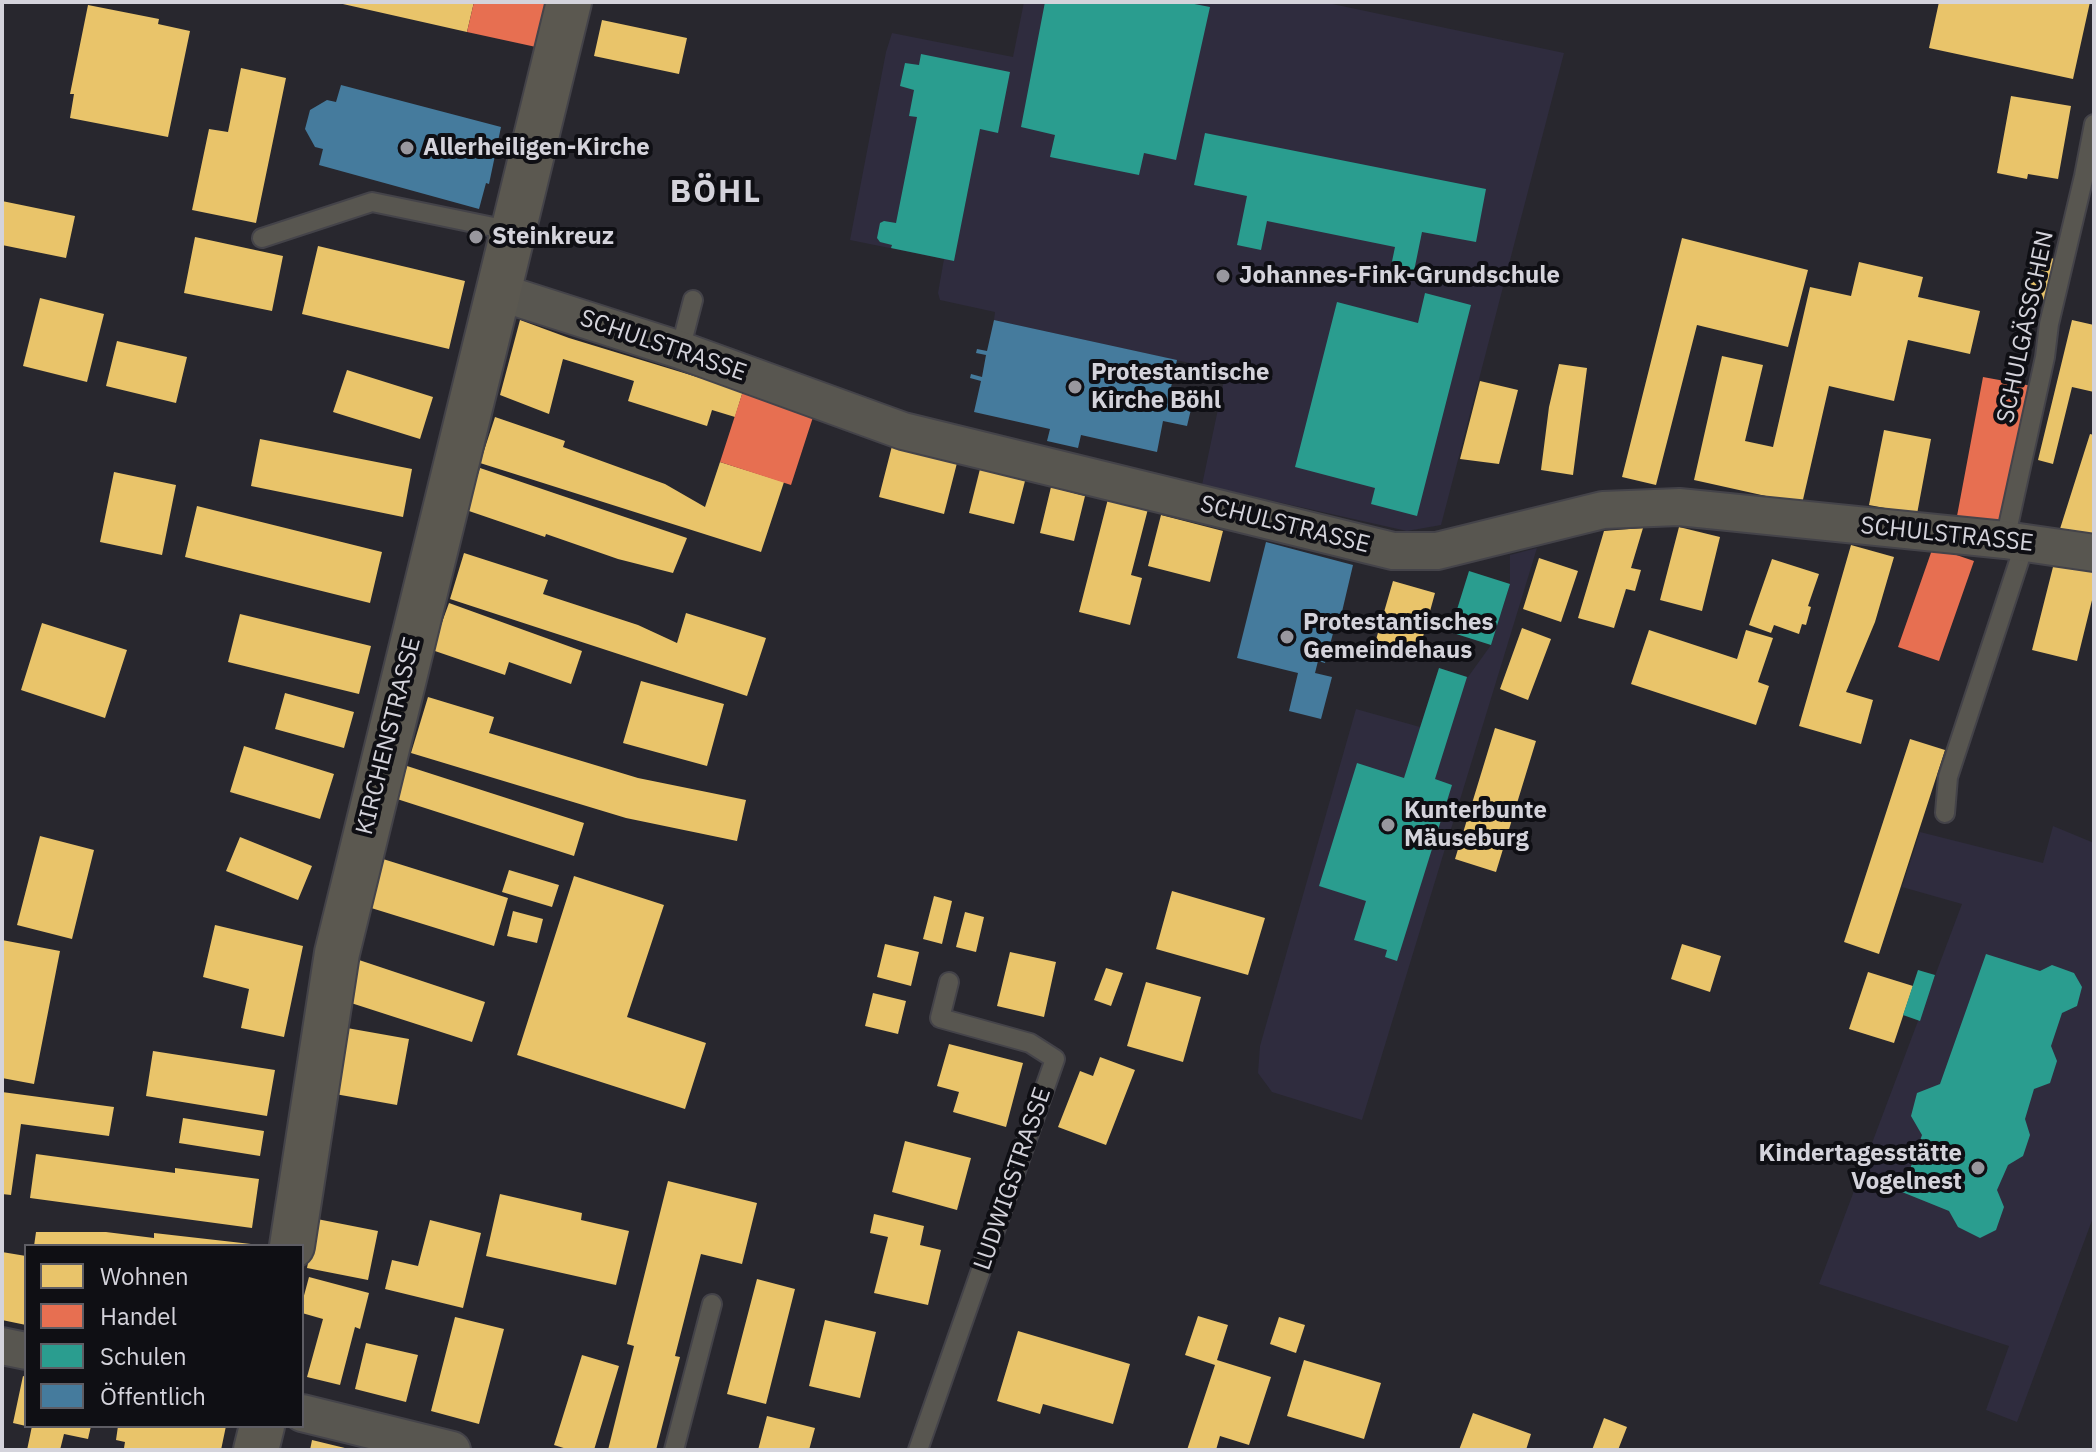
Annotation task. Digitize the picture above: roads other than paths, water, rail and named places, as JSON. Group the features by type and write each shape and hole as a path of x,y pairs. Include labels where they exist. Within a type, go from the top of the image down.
{"street":[{"name":"KIRCHENSTRASSE","path":"292,1244 337,953 569,2"},
{"name":"SCHULSTRASSE","path":"499,292 680,350 903,431 1393,551 1437,551 1603,510 1679,507 2094,553"},
{"path":"2,1346 24,1351"},
{"path":"304,1413 452,1450"},
{"path":"256,1450 262,1428"}],"lane":[{"name":"SCHULGÄSSCHEN","path":"1945,813 1948,777 2015,542 2049,324 2094,124"},
{"path":"262,238 372,202 513,231"},
{"path":"680,350 693,300"},
{"name":"LUDWIGSTRASSE","path":"918,1450 1055,1059 1030,1043 940,1018 949,982"},
{"path":"674,1450 712,1304"}],"place":[{"name":"Allerheiligen-Kirche","path":"407,148"},
{"name":"Steinkreuz","path":"476,237"},
{"name":"Johannes-Fink-Grundschule","path":"1223,276"},
{"name":"Protestantische Kirche Böhl","path":"1075,387"},
{"name":"Protestantisches Gemeindehaus","path":"1287,637"},
{"name":"Kunterbunte Mäuseburg","path":"1388,825"},
{"name":"Kindertagesstätte Vogelnest","path":"1978,1168"}],"district":[{"name":"BÖHL","path":"716,193"}]}
